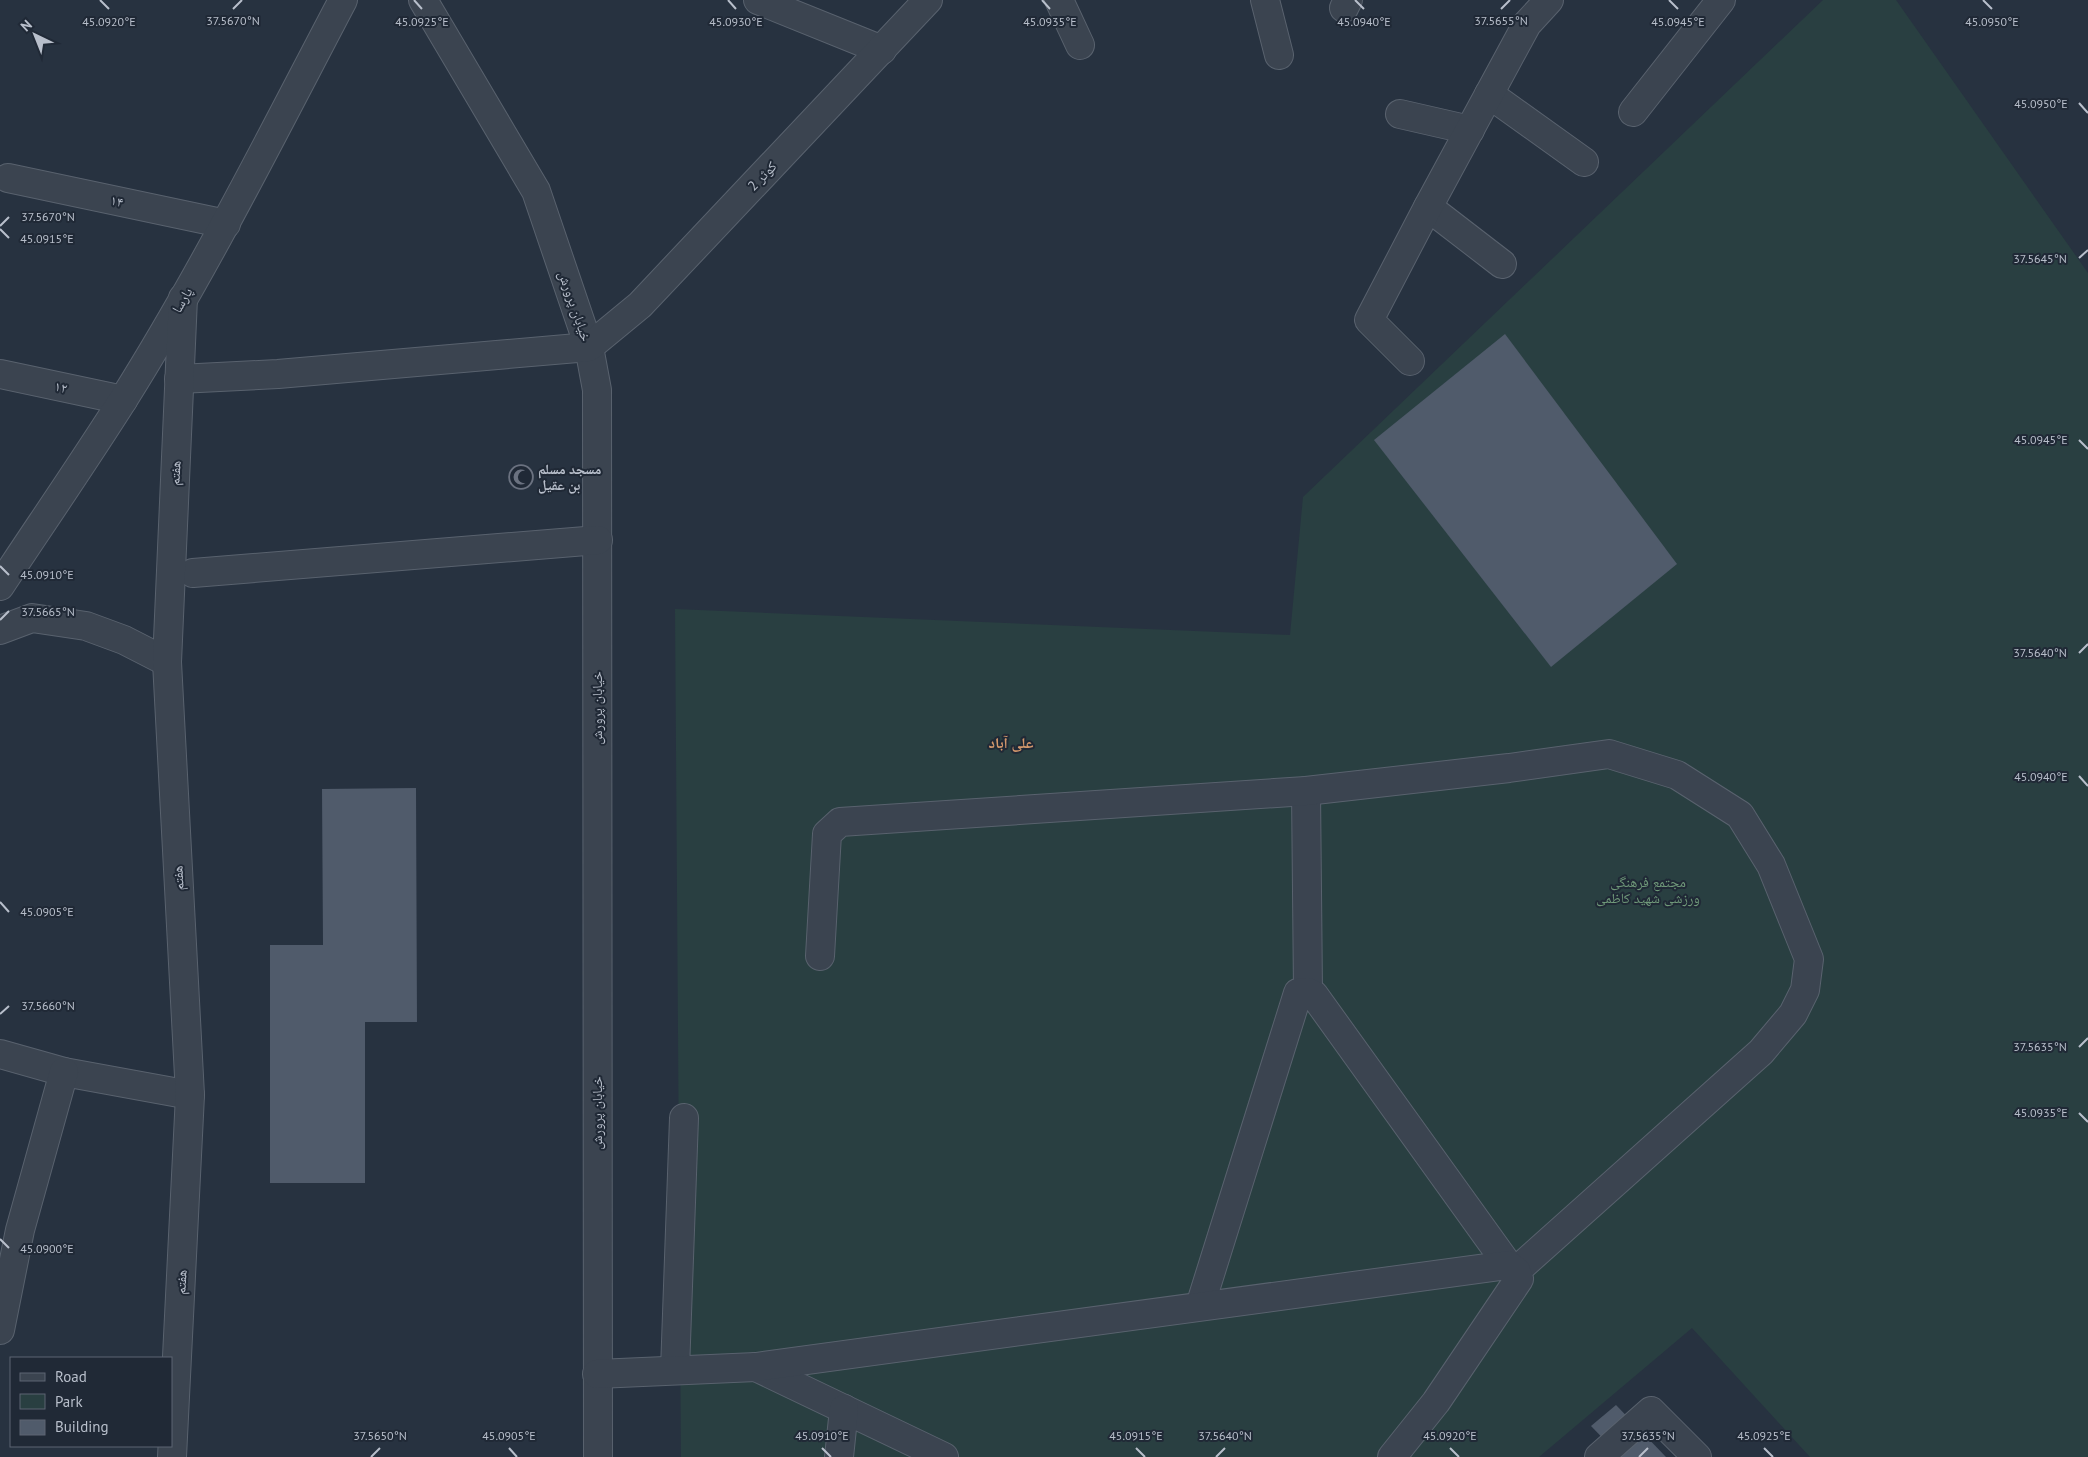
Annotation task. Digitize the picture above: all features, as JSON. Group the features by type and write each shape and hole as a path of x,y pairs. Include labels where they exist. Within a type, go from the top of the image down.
{"street":[{"name":"پارسا","path":"0,586 123,400 183,298 226,224 343,0"},
{"name":"خیابان پرورش","path":"423,0 536,191 589,347 597,390 598,1457"},
{"path":"758,0 882,50"},
{"name":"کوثر 2","path":"589,347 640,305 928,0"},
{"path":"1059,0 1080,45"},
{"path":"1265,0 1279,55"},
{"path":"1410,361 1369,320 1527,24 1549,0"},
{"path":"1633,112 1721,0"},
{"path":"1489,94 1584,162"},
{"path":"1400,114 1470,130"},
{"name":"۱۴","path":"8,178 226,224"},
{"path":"1428,207 1502,264"},
{"name":"هفتم","path":"172,1457 190,1095 167,662 183,298"},
{"path":"179,378 278,374 589,347"},
{"name":"۱۲","path":"0,374 123,400"},
{"path":"193,573 598,540"},
{"path":"0,630 32,618 86,626 124,640 167,662"},
{"path":"597,1374 756,1367 1200,1306 1512,1268 1761,1052 1793,1014 1805,990 1808,959 1771,865 1740,815 1677,775 1609,754 1509,768 1306,791 840,822 827,834 820,956"},
{"path":"1306,791 1308,992"},
{"path":"1200,1306 1298,993 1308,992 1314,995 1519,1279 1436,1402 1396,1455"},
{"path":"0,1054 64,1072 190,1095"},
{"path":"0,1330 10,1228 64,1072"},
{"path":"675,1370 684,1118"},
{"path":"756,1367 944,1457"},
{"path":"839,1457 844,1410"},
{"path":"1599,1457 1651,1411 1697,1457"}],"green space":[{"name":"مجتمع فرهنگی ورزشی شهید کاظمی","path":"1823,0 1896,0 2088,273 2088,1457 1810,1457 1692,1328 1539,1457 681,1457 675,609 1290,635 1303,497"}],"building":[{"path":"1505,334 1677,564 1551,667 1374,440"},
{"path":"416,788 417,1022 365,1022 365,1183 270,1183 270,945 323,945 322,789"},
{"path":"1616,1405 1666,1457 1621,1457 1591,1426"}],"place":[{"name":"مسجد مسلم بن عقیل","path":"521,477"}],"district":[{"name":"علی آباد","path":"1011,742"}]}
